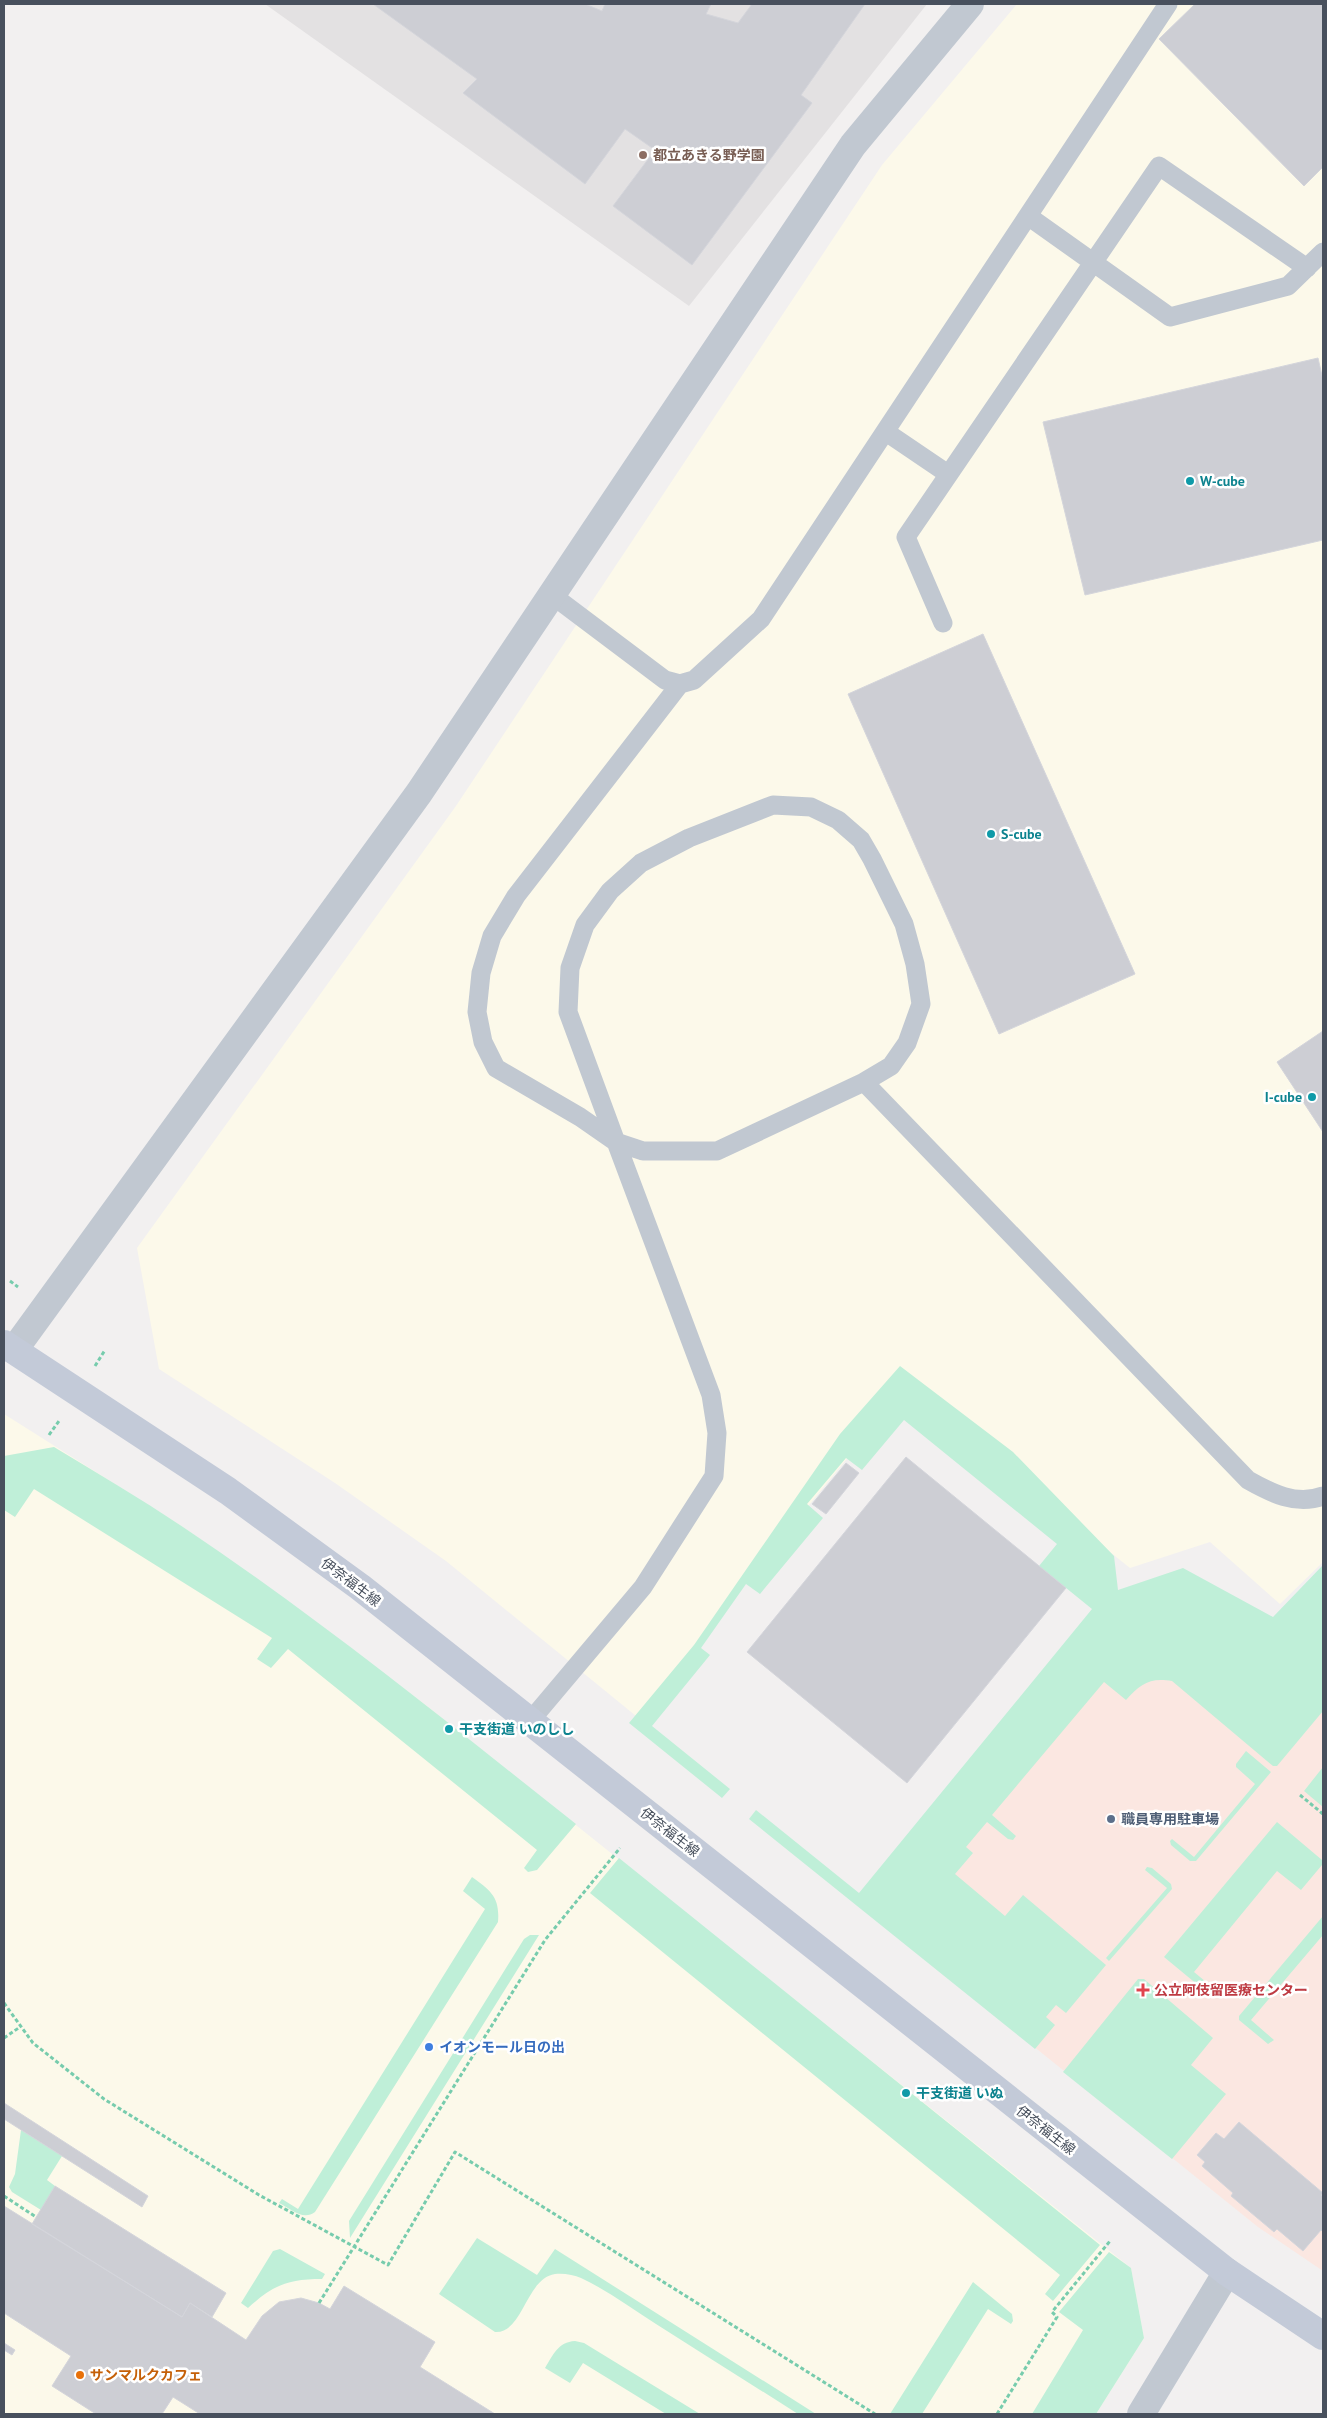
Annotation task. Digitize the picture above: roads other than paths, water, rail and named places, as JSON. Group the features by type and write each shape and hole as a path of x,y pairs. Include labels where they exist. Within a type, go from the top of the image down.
{"main road":[{"name":"伊奈福生線","path":"9,1347 228,1491 360,1587 531,1720 619,1792 1227,2272 1323,2336"}],"street":[{"path":"9,1347 419,793 853,144 970,4"},
{"path":"1141,2414 1227,2272"}],"lane":[{"path":"552,595 665,680 680,684 694,680 761,619 1168,4"},
{"path":"944,623 906,537 1159,166 1307,268"},
{"path":"1028,216 1170,317 1288,286 1323,252"},
{"path":"886,432 948,474"},
{"path":"531,1720 643,1587 714,1476 717,1433 711,1395 616,1142 568,1012 570,968 585,925 610,891 641,863 689,838 773,805 811,807 838,820 862,840 904,924 915,964 921,1004 907,1043 891,1066 864,1082 717,1150 643,1151 616,1142 580,1117 496,1068 483,1042 477,1012 481,973 492,936 516,896 680,684"},
{"path":"864,1082 1248,1480 1271,1493 1290,1500 1323,1496"}],"place":[{"name":"都立あきる野学園","path":"643,155"},
{"name":"W-cube","path":"1190,481"},
{"name":"S-cube","path":"991,834"},
{"name":"I-cube","path":"1312,1097"},
{"name":"干支街道 いのしし","path":"449,1729"},
{"name":"職員専用駐車場","path":"1111,1819"},
{"name":"公立阿伎留医療センター","path":"1143,1990"},
{"name":"イオンモール日の出","path":"429,2047"},
{"name":"干支街道 いぬ","path":"906,2093"},
{"name":"サンマルクカフェ","path":"80,2375"}]}
